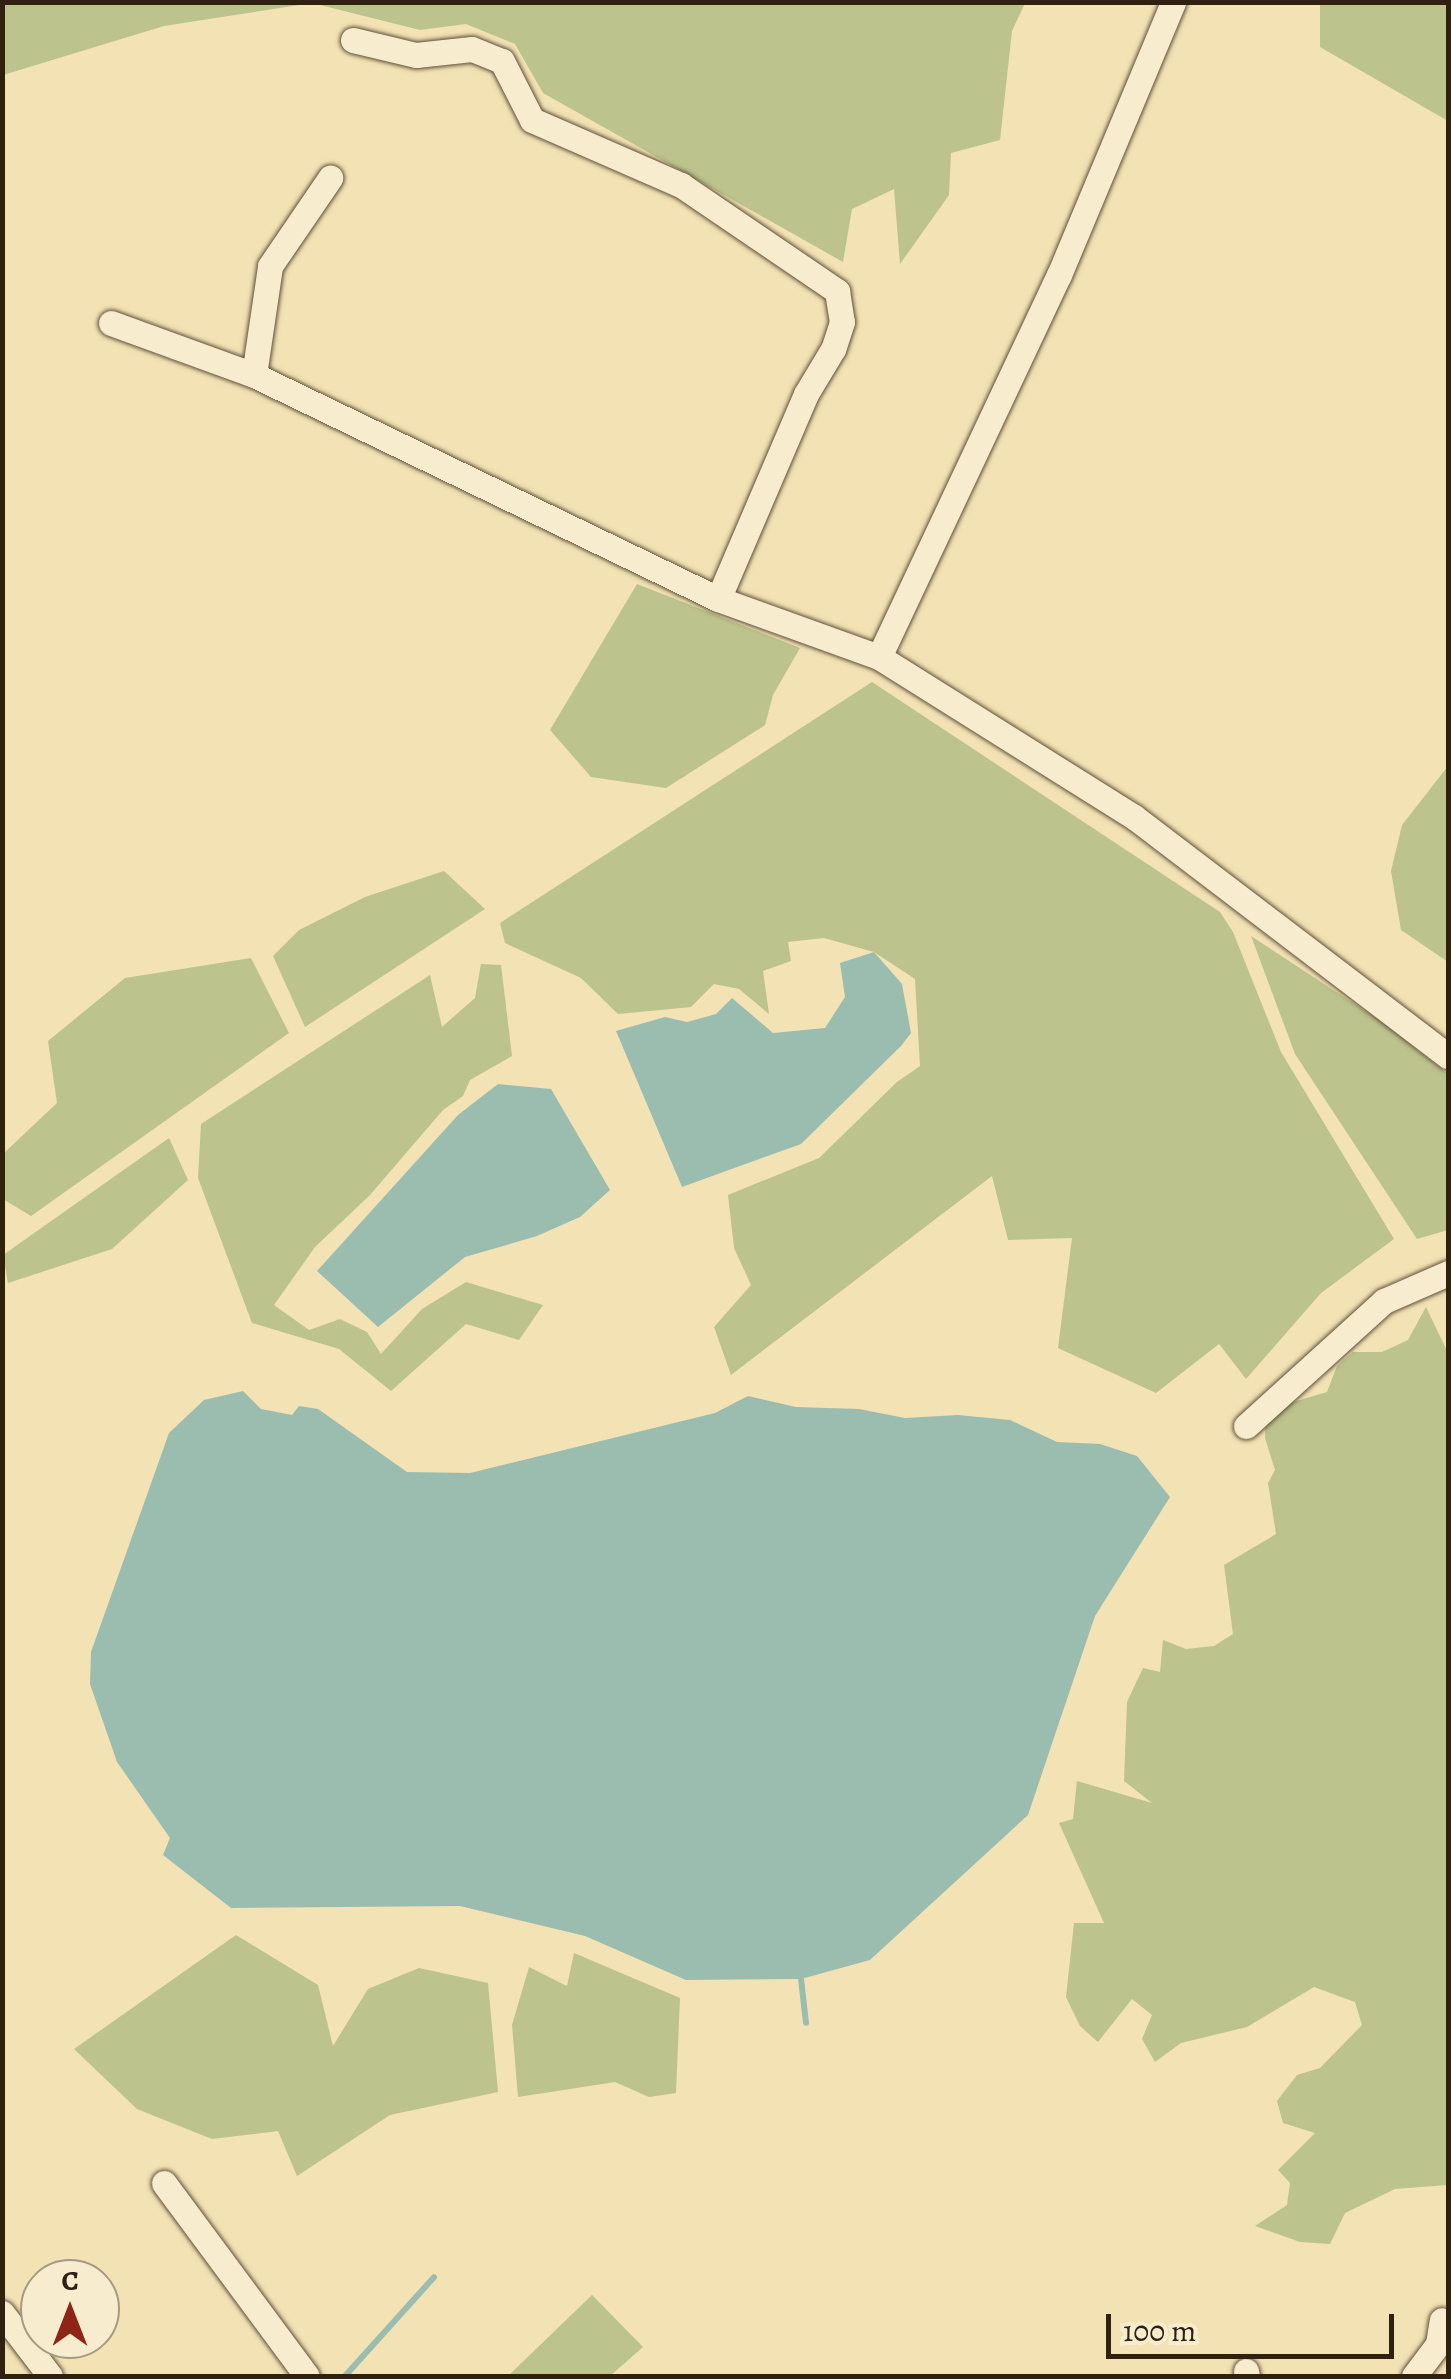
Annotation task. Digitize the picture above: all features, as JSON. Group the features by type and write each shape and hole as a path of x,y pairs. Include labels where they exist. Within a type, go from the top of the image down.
{"street":[{"path":"879,658 1058,275 1169,4"},
{"path":"353,40 416,55 472,49 502,61 532,120 681,185 837,292 842,322 833,349 806,394 718,599"},
{"path":"254,374 270,266 330,178"},
{"path":"111,323 254,374 718,599 879,658 1134,817 1448,1056"},
{"path":"1246,1426 1384,1301 1448,1273"},
{"path":"164,2183 307,2376"},
{"path":"2,2313 50,2376"},
{"path":"1414,2376 1438,2344 1442,2320"}],"green space":[{"path":"3,2 1025,3 1012,31 1000,140 951,153 949,195 900,264 894,189 852,209 843,262 543,93 515,44 466,24 420,30 312,3 164,26 3,75"},
{"path":"1320,3 1448,3 1448,121 1320,47"},
{"path":"637,584 800,648 773,695 765,725 666,788 591,777 550,730"},
{"path":"872,682 1220,912 1233,932 1281,1052 1394,1239 1321,1293 1246,1379 1219,1344 1156,1393 1058,1348 1072,1238 1008,1240 992,1176 731,1375 714,1327 751,1285 734,1248 728,1195 819,1158 897,1082 920,1066 915,979 874,952 824,938 788,942 791,961 763,971 769,1014 739,989 714,984 691,1007 618,1014 581,978 505,943 500,923"},
{"path":"1448,766 1448,962 1401,930 1391,871 1402,825"},
{"path":"444,871 485,909 305,1027 273,956 299,930 365,897"},
{"path":"1251,936 1379,1020 1448,1074 1448,1230 1417,1239 1295,1054"},
{"path":"251,958 289,1033 31,1216 3,1199 5,1152 57,1103 48,1041 125,978"},
{"path":"481,964 501,965 512,1056 470,1080 463,1096 443,1110 370,1195 315,1247 274,1305 309,1330 340,1319 367,1332 381,1354 422,1309 466,1282 543,1305 519,1340 466,1324 391,1391 339,1349 252,1323 198,1178 201,1124 430,975 442,1027 475,998"},
{"path":"169,1138 188,1180 112,1249 8,1283 3,1255"},
{"path":"1426,1307 1448,1353 1448,2185 1395,2189 1345,2213 1330,2244 1300,2242 1255,2226 1287,2205 1290,2183 1278,2170 1315,2133 1283,2123 1277,2101 1297,2075 1320,2068 1362,2025 1355,2002 1314,1987 1247,2027 1181,2043 1155,2062 1142,2039 1152,2015 1132,1999 1098,2042 1080,2026 1066,1997 1074,1923 1104,1923 1059,1823 1073,1819 1077,1781 1152,1803 1124,1781 1127,1702 1143,1668 1160,1672 1163,1640 1186,1649 1214,1646 1233,1634 1224,1565 1276,1534 1268,1483 1275,1470 1265,1438 1266,1410 1327,1392 1337,1366 1353,1352 1382,1352 1408,1340"},
{"path":"236,1935 318,1985 333,2046 368,1989 419,1968 488,1983 498,2092 390,2115 297,2176 278,2131 212,2139 137,2109 74,2049"},
{"path":"574,1953 680,1998 676,2093 649,2097 615,2082 518,2097 512,2025 529,1967 567,1986"},
{"path":"592,2295 643,2347 610,2376 508,2376"}],"shaded area":[{"path":"874,952 902,984 911,1033 901,1046 801,1144 682,1187 616,1031 665,1017 687,1022 716,1014 732,998 773,1033 825,1028 845,997 840,963"},
{"path":"498,1084 551,1089 610,1190 580,1217 537,1236 465,1257 378,1327 317,1271 458,1115"},
{"path":"243,1391 261,1409 292,1415 299,1406 318,1409 407,1472 470,1473 715,1413 748,1396 796,1407 859,1409 905,1418 958,1415 1010,1420 1057,1442 1100,1444 1137,1456 1170,1497 1095,1616 1028,1815 870,1960 801,1979 686,1980 585,1936 460,1906 231,1908 163,1855 170,1838 117,1762 90,1684 91,1652 169,1433 204,1400"}],"waterway":[{"path":"801,1979 806,2023"},
{"path":"345,2376 434,2277"}]}
